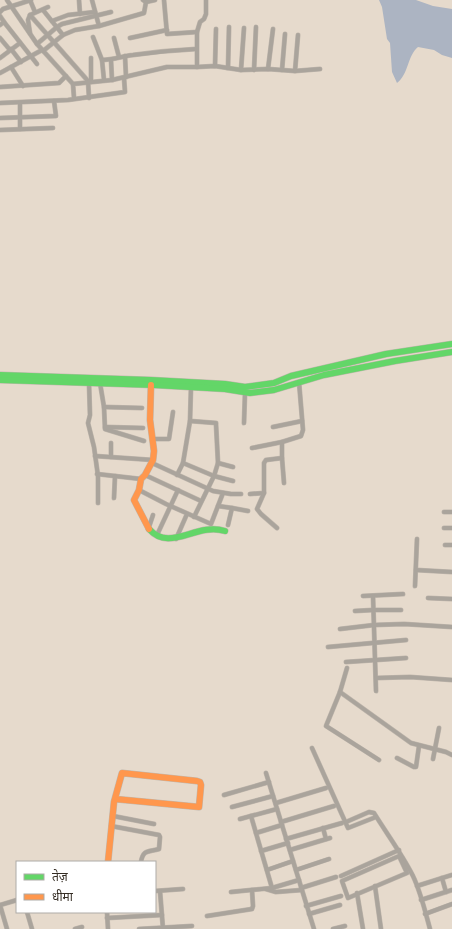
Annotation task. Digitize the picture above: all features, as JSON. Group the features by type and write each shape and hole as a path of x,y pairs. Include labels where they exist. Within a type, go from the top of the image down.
{"main road":[{"path":"0,380 151,385 226,384 246,387 269,384 291,376 379,356 452,344"},
{"path":"0,375 151,380 191,387 225,389 245,393 261,392 324,375 398,360 452,352"},
{"path":"151,385 150,420 152,462 143,477 134,500 148,527 157,535 176,539 206,529 227,528"},
{"path":"108,861 115,799 122,773 197,781 200,782 201,785 199,807 115,799"}],"street":[{"path":"7,0 37,44 73,84 74,98"},
{"path":"0,12 3,9 31,0 35,12"},
{"path":"79,0 80,14"},
{"path":"92,0 99,26"},
{"path":"0,73 43,50 63,35 75,30 99,26 144,13 145,1 155,0"},
{"path":"164,0 167,34 198,32"},
{"path":"197,67 196,49 198,32 200,22 204,19 206,14 206,0"},
{"path":"31,35 28,20 30,15 45,8 52,21 63,35"},
{"path":"52,21 68,15 95,12"},
{"path":"37,44 62,24 96,17 111,12"},
{"path":"30,15 89,81"},
{"path":"0,16 2,23 37,64"},
{"path":"254,70 256,27"},
{"path":"228,68 229,28"},
{"path":"241,70 244,28"},
{"path":"215,66 216,29"},
{"path":"268,69 273,29"},
{"path":"130,38 167,30"},
{"path":"282,70 285,34"},
{"path":"295,71 298,35"},
{"path":"93,37 102,60 104,80"},
{"path":"114,38 119,57"},
{"path":"0,40 21,62"},
{"path":"0,58 20,43"},
{"path":"102,60 111,60 125,56 196,49"},
{"path":"0,103 68,100 125,92 125,56"},
{"path":"89,98 91,58"},
{"path":"111,60 112,80"},
{"path":"73,84 89,81 112,80 167,67 215,66 241,70 268,69 295,71 320,69"},
{"path":"11,67 23,86"},
{"path":"0,87 59,83 66,76"},
{"path":"0,118 56,116 54,101"},
{"path":"20,103 20,129"},
{"path":"0,130 53,128"},
{"path":"252,448 282,442 301,436 303,430 299,382"},
{"path":"89,383 90,416 88,424 98,474 98,504"},
{"path":"100,383 106,430 144,441"},
{"path":"177,475 183,463 190,421 191,387"},
{"path":"244,423 245,393"},
{"path":"104,407 142,408"},
{"path":"152,439 169,439 173,412"},
{"path":"190,421 216,424 218,463 214,476 194,517"},
{"path":"273,427 302,421"},
{"path":"105,427 143,428"},
{"path":"282,442 284,483"},
{"path":"111,443 111,457"},
{"path":"95,456 152,462 207,489 223,493 242,494"},
{"path":"277,528 257,509 264,493 264,463 266,460 282,458"},
{"path":"183,463 214,476 233,481"},
{"path":"218,463 233,467"},
{"path":"98,474 143,477 178,490 201,501"},
{"path":"114,498 115,476"},
{"path":"139,490 171,507 211,524 223,493"},
{"path":"157,535 178,490"},
{"path":"250,494 264,493"},
{"path":"218,506 248,511"},
{"path":"227,528 232,508"},
{"path":"444,512 452,512"},
{"path":"176,539 187,514"},
{"path":"148,527 153,515"},
{"path":"444,528 452,528"},
{"path":"415,586 417,539"},
{"path":"445,545 452,545"},
{"path":"416,570 452,572"},
{"path":"363,596 403,594"},
{"path":"372,596 376,691"},
{"path":"428,598 452,599"},
{"path":"355,611 401,610"},
{"path":"340,629 374,625 404,624 452,626"},
{"path":"328,647 406,640"},
{"path":"346,662 406,658"},
{"path":"348,668 326,726 379,760"},
{"path":"376,678 410,677 452,680"},
{"path":"340,692 411,743 452,755"},
{"path":"433,759 439,728"},
{"path":"397,758 416,767 419,746"},
{"path":"312,748 344,822 349,828 376,817"},
{"path":"266,773 314,929"},
{"path":"224,795 269,782"},
{"path":"276,803 326,788"},
{"path":"232,808 273,796"},
{"path":"256,834 334,806"},
{"path":"240,819 277,809"},
{"path":"261,851 372,812 398,850 417,886 430,929"},
{"path":"113,816 154,824"},
{"path":"251,816 272,888"},
{"path":"147,832 148,823"},
{"path":"111,826 159,835 160,847 157,850 145,852 141,861"},
{"path":"290,850 328,838 323,828"},
{"path":"266,889 276,892 302,889 338,876 398,850"},
{"path":"399,856 407,872 375,886 348,898 342,881 399,856"},
{"path":"296,870 329,859"},
{"path":"266,870 293,861"},
{"path":"417,886 452,875"},
{"path":"442,878 446,892"},
{"path":"231,892 272,888 299,880"},
{"path":"375,886 381,929"},
{"path":"156,891 183,889"},
{"path":"207,916 252,909 252,890"},
{"path":"421,900 452,890"},
{"path":"160,891 162,928"},
{"path":"357,893 363,929"},
{"path":"306,906 341,896"},
{"path":"7,929 0,905 16,900"},
{"path":"425,914 452,904"},
{"path":"309,914 340,905"},
{"path":"27,913 32,929"},
{"path":"107,913 108,929"},
{"path":"107,918 162,915"},
{"path":"139,929 192,926"},
{"path":"333,929 345,926"},
{"path":"75,929 82,927"}],"water":[{"path":"379,0 416,0 433,6 452,9 452,58 442,55 434,50 418,47 412,55 404,75 397,83 392,72 390,43 387,39 382,7"}],"traffic: fast":[{"path":"0,375 151,380 225,384 245,387 274,383 291,376 386,354 452,344"},
{"path":"0,380 154,385 225,389 250,393 274,390 324,375 395,361 452,352"},
{"path":"149,529 157,536 166,538 175,538 204,530 214,529 225,531"}],"traffic: slow":[{"path":"149,529 134,500 139,490 141,479 145,475 153,460 154,451 150,420 151,385"},
{"path":"108,861 114,802 122,773 197,781 200,782 201,785 199,807 115,799"}]}
